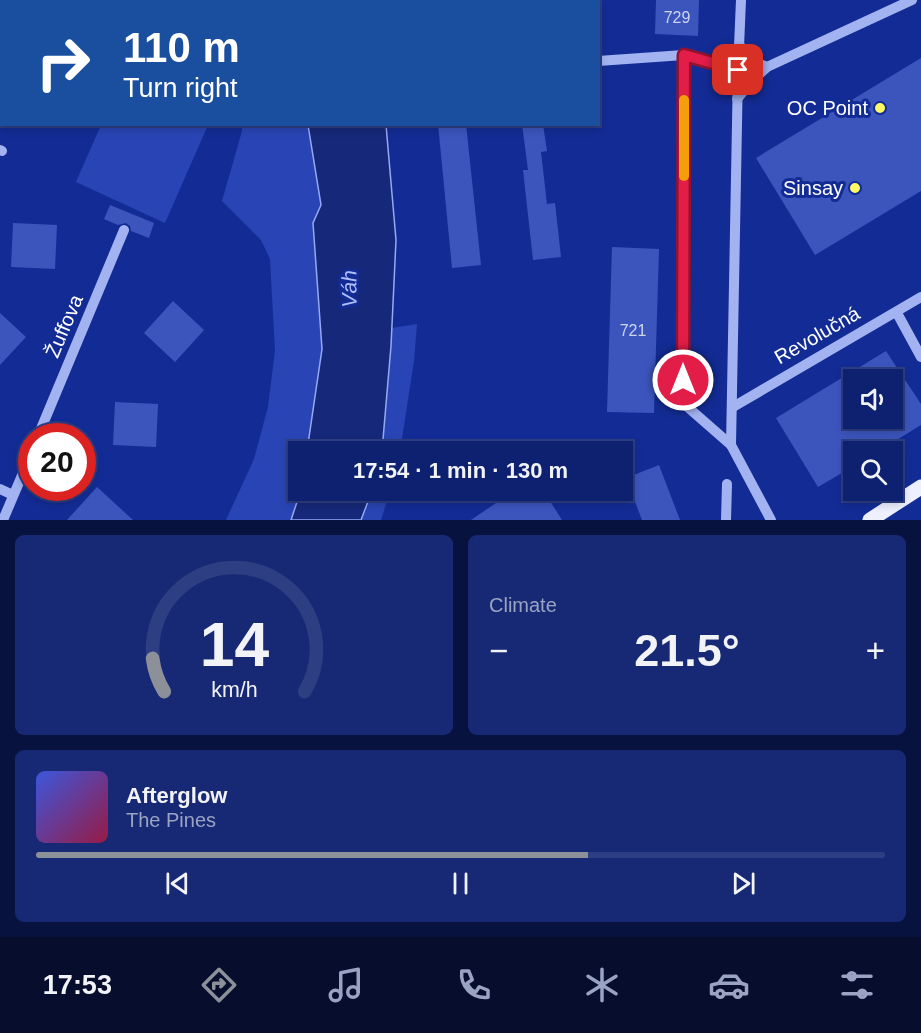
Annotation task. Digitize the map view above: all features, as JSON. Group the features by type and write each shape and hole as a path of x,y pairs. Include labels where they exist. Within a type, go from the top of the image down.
{"main road":[{"path":"875,519 921,487"}],"street":[{"path":"731,445 741,0"},
{"path":"737,99 767,67 914,0 921,1"},
{"path":"739,45 757,63 767,67"},
{"path":"600,61 684,55 738,70"},
{"path":"684,55 683,404 731,445 771,520"},
{"name":"Žuffova","path":"43,423 124,230"},
{"name":"Revolučná","path":"733,407 921,297"},
{"path":"897,313 921,357"},
{"path":"3,520 18,484"},
{"path":"726,520 727,484"},
{"path":"0,489 13,495"}],"shaded area":[{"path":"101,126 208,126 165,223 76,182"},
{"path":"242,126 308,126 321,205 313,223 322,349 308,441 288,441 288,501 298,501 291,520 226,520 254,459 268,407 275,351 270,259 261,240 222,201"},
{"path":"417,324 414,361 402,441 383,441 392,328"},
{"path":"368,501 387,501 381,520 361,520"}],"water":[{"name":"Váh","path":"308,126 386,126 396,240 391,346 383,441 308,441 322,349 313,223 321,205"},
{"path":"297,501 368,501 361,520 291,520"}],"building":[{"path":"656,0 699,0 698,36 655,34"},
{"name":"OC Point","path":"921,58 921,191 815,255 756,158"},
{"path":"438,126 466,126 481,265 452,268"},
{"path":"522,126 543,126 547,151 541,152 547,204 555,203 561,257 533,260 523,170 528,170"},
{"path":"110,205 154,223 149,238 131,231 130,226 126,223 118,225 104,219"},
{"path":"13,223 57,225 55,269 11,267"},
{"path":"612,247 659,249 654,413 607,412"},
{"path":"173,301 204,330 175,362 144,333"},
{"path":"0,313 26,337 0,365"},
{"path":"886,351 898,369 856,369"},
{"path":"692,370 711,372 709,396 691,395"},
{"path":"843,377 843,429 903,429 903,377 921,404 921,425 895,441 843,441 843,472 818,487 776,418"},
{"path":"115,402 158,404 156,447 113,445"},
{"path":"659,465 680,520 642,520 633,496 633,475"},
{"path":"96,488 133,520 67,520 84,501 96,501"},
{"path":"499,501 550,501 562,520 471,520"}],"slow traffic":[{"path":"684,100 684,176"}],"place":[{"name":"OC Point","path":"880,108"},
{"name":"Sinsay","path":"855,188"}],"route":[{"path":"683,380 684,55 738,70"}]}
